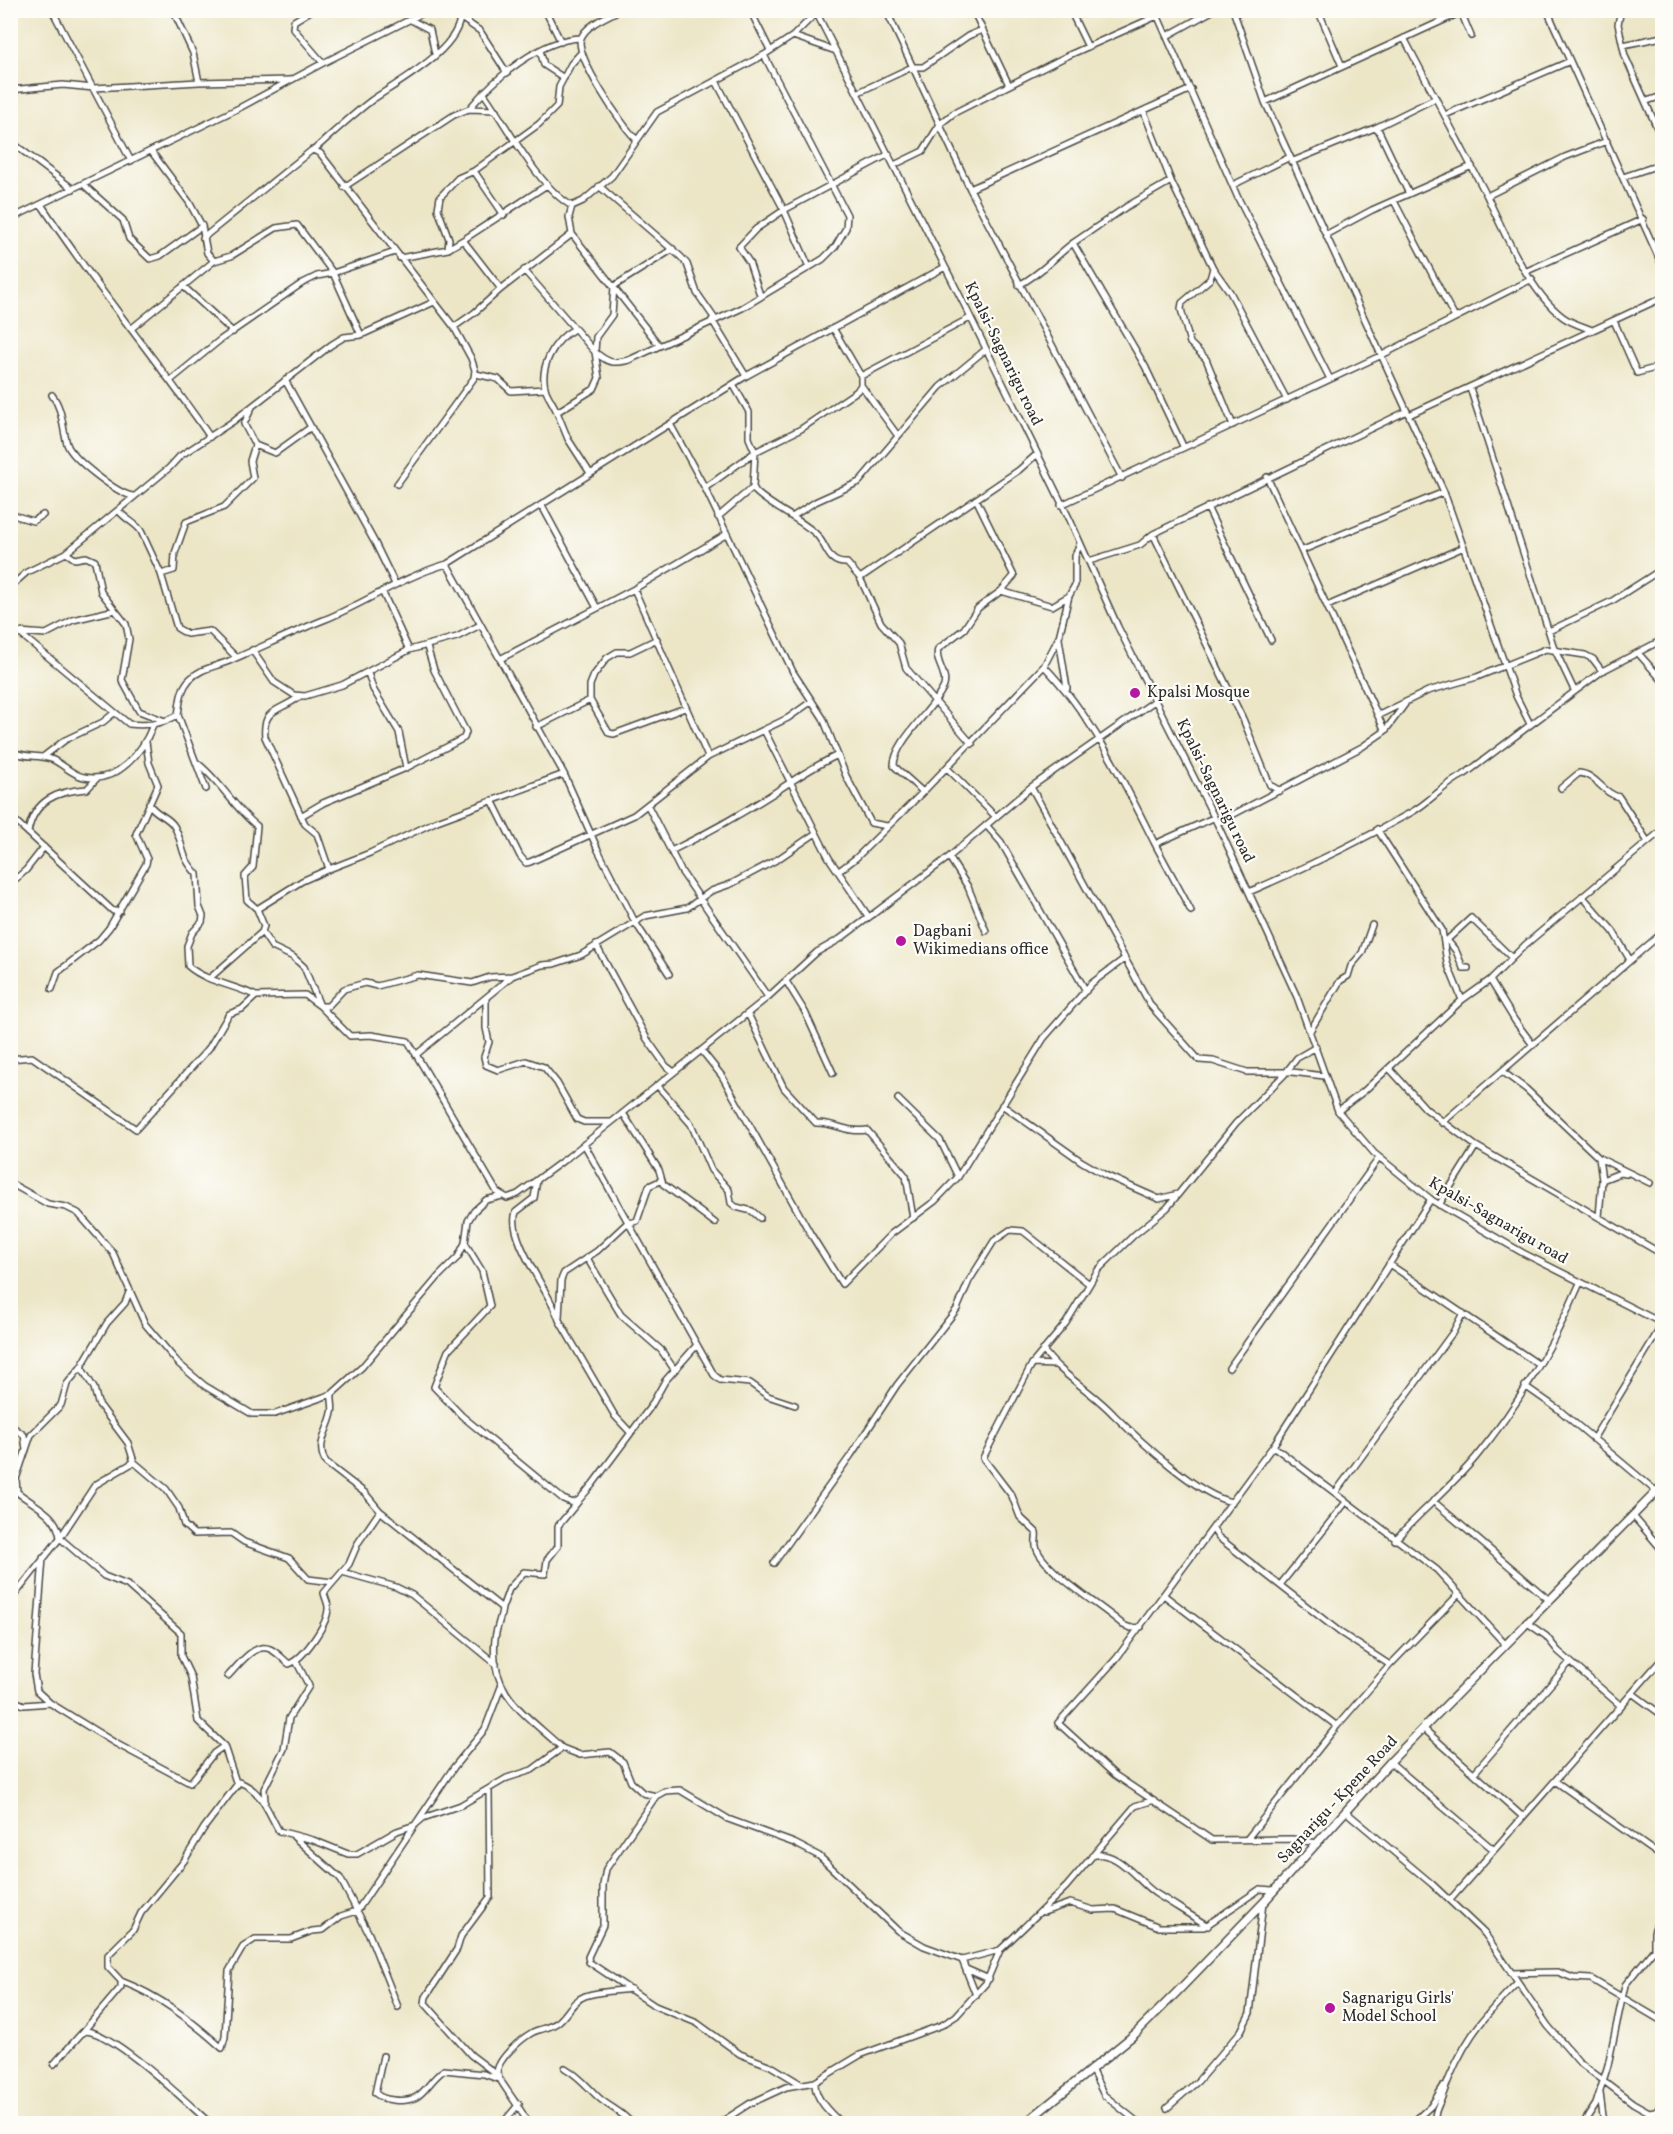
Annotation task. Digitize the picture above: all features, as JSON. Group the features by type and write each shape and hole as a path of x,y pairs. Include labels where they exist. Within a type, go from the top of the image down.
{"street":[{"path":"52,10 131,161"},
{"path":"173,10 193,53 199,81"},
{"path":"312,10 302,13 294,21 293,28 323,63"},
{"path":"10,219 84,185 429,10"},
{"path":"203,238 315,149 373,99 393,87 435,54 457,31 461,18 460,10"},
{"path":"545,10 561,42"},
{"path":"619,10 590,27 581,38 580,54 624,127 636,139"},
{"path":"750,10 770,50"},
{"path":"886,10 970,189 1122,478"},
{"path":"973,10 1009,85"},
{"path":"1070,10 1088,47"},
{"path":"1233,10 1264,102 1327,234 1444,492 1521,708 1530,724"},
{"path":"1318,10 1342,66"},
{"path":"1547,10 1568,62 1607,141 1662,265"},
{"path":"1621,10 1618,24 1630,70 1647,101 1662,139"},
{"path":"1167,36 1212,11"},
{"path":"1264,102 1463,11 1471,36"},
{"path":"659,345 572,234 569,217 572,206 612,176 657,112 764,55 793,36 815,12"},
{"name":"Kpalsi-Sagnarigu road","path":"815,12 833,50 859,92 1249,892 1310,1031 1338,1111 1379,1158 1439,1205 1580,1283 1662,1324"},
{"path":"894,165 923,151 940,124 954,113 1156,13 1233,185 1330,379"},
{"path":"461,18 480,31 507,73"},
{"path":"411,20 430,30 435,54"},
{"path":"859,92 912,68 922,67 968,36 982,30"},
{"path":"793,36 833,50"},
{"path":"1623,45 1662,37"},
{"path":"344,187 434,125 469,109 485,95 492,84 540,50 581,38"},
{"path":"1404,38 1487,195 1512,249 1560,315 1592,330"},
{"path":"540,50 544,65 564,78"},
{"path":"448,249 449,239 438,209 440,197 458,178 474,171 540,124 557,106 556,98 564,78 571,64 580,54"},
{"path":"524,270 595,352 608,363 616,363 629,360 742,308 809,267 835,247 846,228 848,215 764,55"},
{"path":"1445,115 1568,62"},
{"path":"10,90 63,85 94,88 199,81 292,80"},
{"path":"716,81 784,210 809,267"},
{"path":"970,189 1191,90"},
{"path":"485,95 548,185 560,200 572,206"},
{"path":"1647,101 1662,96"},
{"path":"1233,185 1290,160 1377,127 1436,98"},
{"path":"469,109 496,110"},
{"path":"1143,112 1171,182 1213,268 1230,292 1287,400"},
{"path":"1377,127 1409,194"},
{"path":"10,141 73,189"},
{"path":"1487,195 1565,157 1607,141"},
{"path":"315,149 453,327 471,358 476,374"},
{"path":"151,151 189,202 202,226 207,253 214,261"},
{"path":"760,295 749,262 740,247 756,229 784,210 832,187 889,154"},
{"path":"1623,177 1662,164"},
{"path":"1327,234 1472,166"},
{"path":"474,171 504,215"},
{"path":"1019,285 1046,269 1060,253 1126,207 1171,182"},
{"path":"84,185 123,220 129,239 150,259 160,256 202,226"},
{"path":"400,258 448,249 548,185"},
{"path":"599,186 673,249 687,264 697,294 746,376"},
{"path":"1394,201 1455,318"},
{"path":"41,204 76,258 171,380 210,437"},
{"path":"1527,271 1643,219"},
{"path":"132,328 214,261 231,256 276,228 297,225 333,273 361,335"},
{"path":"453,327 474,313 524,270 572,234"},
{"path":"463,240 501,289"},
{"path":"1073,243 1145,366 1183,446"},
{"path":"614,286 673,249"},
{"path":"171,380 301,284 317,276 333,273 395,252"},
{"path":"206,789 178,715 181,694 187,681 201,671 395,584 447,564 746,376 945,267"},
{"path":"1213,268 1210,279 1182,303 1182,309 1190,344 1206,359 1233,425"},
{"path":"1061,505 1122,478 1183,446 1382,355 1532,279"},
{"path":"183,286 233,332"},
{"path":"557,412 594,389 599,378 595,352 597,333 612,315 614,286"},
{"path":"1089,561 1140,545 1153,534 1268,477 1408,413 1470,388 1662,298"},
{"path":"10,587 27,572 66,553 119,511 180,456 210,437 331,345 344,337 361,335 434,302"},
{"path":"861,376 970,318"},
{"path":"1614,321 1637,373 1662,366"},
{"path":"705,488 755,452 801,429 857,391 861,385 861,376 833,328"},
{"path":"574,329 564,334 550,355 546,367 545,389 568,439 590,473"},
{"path":"792,517 815,502 859,482 940,387 986,350"},
{"path":"476,374 498,379 511,391 545,389"},
{"path":"397,484 476,374"},
{"path":"285,380 375,543 395,584"},
{"path":"733,384 749,412 749,438 755,452 753,487 761,496 816,534 835,562 847,563 860,578 881,623 899,643 906,668 972,744"},
{"path":"861,385 898,436"},
{"path":"1470,388 1554,648 1574,690"},
{"path":"52,395 62,415 61,426 72,452 113,487 126,495 134,496"},
{"path":"253,405 244,424 255,445 275,453 310,427"},
{"path":"670,424 705,488 793,672 822,718 871,823 887,826"},
{"path":"161,574 174,570 175,553 186,522 224,507 253,478 250,461 255,445"},
{"path":"860,578 976,499 1037,454"},
{"path":"1268,477 1385,731"},
{"path":"718,517 753,487"},
{"path":"1303,550 1444,492"},
{"path":"923,792 894,766 894,759 915,722 944,686 938,649 964,629 978,608 1001,591 1014,576 976,499"},
{"path":"542,506 556,536 597,608"},
{"path":"1207,507 1271,640"},
{"path":"119,511 130,524 138,526 141,531 161,574 177,628 187,634 210,631 236,657"},
{"path":"10,514 33,521 43,515"},
{"path":"501,659 634,589 727,534"},
{"path":"1153,534 1244,719 1270,785 1268,795"},
{"path":"839,871 863,852 972,744 1044,666 1059,638 1069,596 1075,585 1075,556 1080,543"},
{"path":"1327,606 1464,547"},
{"path":"66,553 75,559 86,557 94,561 101,592 126,624 129,639 122,680 139,711 165,721"},
{"path":"447,564 564,774 635,922 669,974"},
{"path":"1549,631 1612,601 1662,570"},
{"path":"634,589 708,757"},
{"path":"382,591 409,650"},
{"path":"1001,591 1052,606 1069,596"},
{"path":"10,632 46,634 73,620 115,610"},
{"path":"329,869 317,834 304,824 265,737 264,723 267,716 299,697 342,685 409,650 427,647 480,625"},
{"path":"18,632 129,724 153,725 178,715"},
{"path":"1059,638 1067,690"},
{"path":"657,639 639,649 617,652 607,658 590,685 590,700 609,733 614,734 685,708"},
{"path":"1249,892 1335,853 1421,806 1447,783 1465,774 1574,690 1602,671 1662,640"},
{"path":"301,816 323,803 458,743 466,732 434,670 427,647"},
{"path":"1379,715 1428,691 1478,677 1554,648 1575,651 1593,658 1602,671"},
{"path":"252,650 274,682 299,697"},
{"path":"1638,652 1662,680"},
{"path":"1044,666 1067,690 1134,797 1155,844 1191,911"},
{"path":"368,673 373,689 399,732 406,768"},
{"path":"537,727 590,700"},
{"path":"10,1183 48,1204 66,1207 78,1214 113,1252 144,1324 179,1364 205,1386 240,1409 252,1414 275,1414 332,1394 362,1367 407,1317 439,1276 458,1257 465,1244 468,1221 474,1211 486,1200 502,1196 507,1198 518,1194 537,1180 748,1014 817,952 840,939 949,857 1031,787 1156,700"},
{"path":"492,800 526,863 592,835 648,807 708,757 764,730 812,701"},
{"path":"1155,844 1215,821 1281,791 1351,754 1385,731 1406,703"},
{"path":"43,757 65,740 103,722 114,713"},
{"path":"28,832 30,822 45,799 71,790 87,789 97,778 125,765 146,742 153,725"},
{"path":"764,730 816,833 868,916"},
{"path":"52,989 58,972 99,940 120,911 146,864 147,859 136,834 158,785 148,763 146,742"},
{"path":"10,751 24,757 43,757 54,760 81,777 97,778"},
{"path":"671,851 707,833 790,783 810,767 838,755"},
{"path":"196,762 217,781 226,796 257,826 253,867 244,876 247,900 256,909 264,926 262,932 210,978"},
{"path":"947,768 995,816"},
{"path":"1561,788 1579,773 1589,775 1612,795 1619,797 1648,842"},
{"path":"256,909 302,881 329,869 492,800 564,774"},
{"path":"1270,785 1281,791"},
{"path":"1031,787 1151,1006 1200,1061 1213,1061 1247,1072 1287,1072 1324,1076"},
{"path":"149,804 154,813 169,820 174,827 185,862 197,874 199,906 203,916 202,922 192,933 187,946 188,966 198,975 237,986 256,996 305,995 321,1006 350,1036 371,1035 408,1041 502,1196"},
{"path":"648,807 700,901 768,997"},
{"path":"10,816 109,908 120,911"},
{"path":"986,825 1001,842 1086,991"},
{"path":"1377,829 1442,930 1447,963 1462,1000"},
{"path":"1338,1111 1389,1068 1462,1000 1490,980 1582,896 1662,830"},
{"path":"321,1006 328,1006 344,989 365,982 377,986 418,975 472,983 490,977 512,976 542,965 554,964 582,955 645,916 687,908 700,901 711,891 731,884 778,859 816,833"},
{"path":"10,884 26,870 44,847"},
{"path":"949,857 968,887 986,931"},
{"path":"1582,896 1613,931 1630,960"},
{"path":"1468,968 1463,968 1456,951 1447,940 1471,918 1512,958"},
{"path":"1310,1031 1340,981 1348,976 1351,966 1362,953 1372,925"},
{"path":"262,932 272,947 293,957 304,967 321,1006"},
{"path":"1442,1123 1662,933"},
{"path":"596,945 647,1039 666,1066 674,1071"},
{"path":"702,1051 722,1077 810,1233 842,1284 891,1234 935,1202 958,1177 1044,1038 1086,991 1124,959"},
{"path":"417,1054 512,976"},
{"path":"1490,980 1533,1045"},
{"path":"786,981 805,1012 833,1073"},
{"path":"10,1059 32,1057 136,1129 209,1048 229,1014 242,1009 256,996"},
{"path":"486,998 486,1028 489,1042 484,1057 486,1065 498,1070 526,1060 544,1067 557,1083 577,1119 584,1122 611,1122"},
{"path":"748,1014 784,1088 816,1123 832,1123 850,1133 867,1130 884,1148 906,1176 913,1218"},
{"path":"1141,1627 1131,1628 1123,1625 1051,1567 1036,1547 1036,1532 1020,1517 1012,1496 983,1458 1032,1364 1066,1323 1088,1283 1098,1270 1182,1192 1236,1123 1287,1072 1300,1055 1316,1047"},
{"path":"1389,1068 1442,1123 1476,1146 1662,1254"},
{"path":"1503,1072 1526,1089 1599,1158 1650,1183"},
{"path":"657,1085 691,1124 711,1170 729,1190 731,1203 736,1207 752,1211 760,1218"},
{"path":"898,1099 940,1140 958,1177"},
{"path":"1002,1105 1105,1175 1159,1200 1182,1192"},
{"path":"623,1113 659,1170 660,1181 715,1223"},
{"path":"584,1144 626,1224 714,1375 720,1380 744,1381 768,1396 795,1405"},
{"path":"1439,1205 1476,1146"},
{"path":"1229,1368 1379,1158"},
{"path":"1599,1158 1602,1180 1599,1217"},
{"path":"1602,1180 1620,1173 1631,1174"},
{"path":"537,1180 534,1198 516,1212 514,1224 525,1254 554,1305 559,1320 615,1416 630,1432"},
{"path":"559,1320 562,1276 626,1224 637,1221 649,1186 660,1181"},
{"path":"1317,1843 1292,1839 1247,1839 1222,1842 1212,1840 1115,1775 1079,1741 1058,1726 1058,1723 1116,1659 1141,1627 1273,1446 1431,1199"},
{"path":"774,1563 851,1455 897,1385 957,1309 969,1281 994,1241 1010,1230 1023,1231 1088,1283"},
{"path":"465,1244 482,1270 490,1306 448,1351 434,1387 462,1416 563,1499 573,1503 579,1500"},
{"path":"587,1258 621,1315 661,1350 674,1369"},
{"path":"1389,1264 1538,1364"},
{"path":"1395,1540 1475,1457 1525,1386 1580,1283"},
{"path":"130,1290 125,1303 107,1323 81,1367 67,1384 61,1405 56,1413 31,1435 13,1480 17,1492 54,1518 59,1527 60,1538 104,1576 127,1585 181,1633 182,1656 191,1677 198,1721 224,1746 237,1785"},
{"path":"1335,1493 1453,1332 1463,1313"},
{"path":"1593,1439 1662,1324"},
{"path":"656,1796 643,1793 630,1782 623,1762 610,1752 580,1755 562,1748 508,1699 501,1687 496,1664 495,1638 509,1589 524,1572 545,1574 547,1560 558,1546 558,1526 651,1406 674,1369 696,1346"},
{"path":"1043,1350 1054,1365 1170,1464 1213,1496 1232,1502"},
{"path":"1032,1364 1054,1365"},
{"path":"81,1367 94,1389 98,1403 128,1443 134,1462 166,1489 179,1508 184,1525 194,1534 231,1533 244,1542 289,1557 308,1579 333,1582"},
{"path":"1525,1386 1657,1492"},
{"path":"332,1394 333,1410 320,1442 322,1457 346,1481 365,1493 380,1511 502,1608"},
{"path":"10,1425 24,1436 26,1452"},
{"path":"1273,1446 1437,1570 1504,1644"},
{"path":"10,1601 60,1538 95,1485 134,1462"},
{"name":"Sagnarigu - Kpene Road","path":"1024,2124 1135,2034 1263,1903 1272,1890 1390,1762 1504,1644 1634,1517 1662,1486"},
{"path":"1433,1501 1549,1600"},
{"path":"1280,1585 1346,1502"},
{"path":"228,1676 256,1649 264,1647 272,1649 289,1664 296,1661 321,1628 328,1607 324,1593 349,1564 358,1543 380,1511"},
{"path":"1634,1517 1662,1550"},
{"path":"1213,1529 1218,1538 1350,1640 1390,1665"},
{"path":"44,1558 34,1674 37,1691 50,1703 115,1743 190,1783 214,1753 224,1746"},
{"path":"342,1572 396,1587 412,1594 496,1664"},
{"path":"1247,1839 1337,1726 1390,1665 1458,1595"},
{"path":"1165,1596 1337,1726"},
{"path":"1526,1622 1546,1636 1570,1662 1621,1706"},
{"path":"1450,1900 1662,1659"},
{"path":"265,1802 264,1789 284,1749 289,1718 309,1686 296,1661"},
{"path":"1475,1772 1570,1662"},
{"path":"501,1687 485,1729 454,1767 415,1825 357,1911 341,1916 324,1930 312,1931 291,1939 255,1939 243,1947 229,1971 225,2037 222,2048 189,2019 163,2001 121,1981 108,1967 108,1955 133,1930 141,1913 184,1861 204,1828 240,1782 248,1786 265,1802 279,1831 314,1840 348,1854 357,1854 397,1831 415,1825 423,1818 461,1805 507,1778 532,1770 562,1748"},
{"path":"1632,1694 1662,1715"},
{"path":"10,1699 24,1705 50,1703"},
{"path":"1423,1728 1523,1817"},
{"path":"1390,1762 1494,1850"},
{"path":"1555,1781 1662,1857"},
{"path":"489,1789 490,1897 461,1936 456,1949 426,1997 425,2003 471,2055 497,2077 519,2104 528,2124"},
{"path":"799,2083 771,2066 732,2049 697,2023 654,2006 631,1989 592,1966 588,1957 603,1925 603,1885 606,1869 656,1796 665,1791 680,1790 728,1819 794,1843 819,1856 909,1939 962,1960 1000,1950"},
{"path":"718,2124 749,2104 799,2083 815,2082 860,2055 942,2025 956,2016 989,1979 1000,1950 1040,1914 1135,1806 1151,1801"},
{"path":"1345,1811 1450,1900 1485,1934 1517,1983 1567,2050 1602,2082 1649,2112 1656,2111 1662,2105"},
{"path":"293,1836 340,1878 357,1911 398,2007"},
{"path":"1090,1857 1100,1854 1122,1864 1150,1889 1208,1926"},
{"path":"1040,1914 1070,1903 1093,1910 1115,1909 1159,1927 1208,1926 1260,1889 1272,1890"},
{"path":"1167,2108 1198,2081 1241,2031 1250,2013 1252,1976 1263,1903"},
{"path":"1583,2124 1596,2104 1613,2048 1628,1981 1654,1949 1654,1932 1662,1909"},
{"path":"962,1960 976,1995"},
{"path":"966,1969 989,1979"},
{"path":"1511,1973 1558,1972 1573,1978 1591,1979 1662,2021"},
{"path":"54,2064 118,1991 121,1981"},
{"path":"1411,2124 1431,2106 1475,2027 1517,1983"},
{"path":"497,2077 506,2055 530,2034 551,2027 561,2020 577,2000 587,1996 631,1989"},
{"path":"81,2034 93,2032 120,2047 211,2124"},
{"path":"383,2056 375,2086 375,2093 380,2098 407,2101 416,2098 424,2093 435,2077 444,2070 497,2077"},
{"path":"565,2068 583,2080 598,2097 625,2115 631,2124"},
{"path":"1091,2069 1104,2095 1140,2124"},
{"path":"815,2082 815,2089 823,2103 842,2124"},
{"path":"1436,2124 1435,2112 1444,2085"},
{"path":"1600,2091 1605,2124"},
{"path":"502,2124 519,2104"},
{"path":"614,2124 622,2121 631,2124"}],"place":[{"name":"Kpalsi Mosque","path":"1135,693"},
{"name":"Dagbani Wikimedians office","path":"901,941"},
{"name":"Sagnarigu Girls' Model School","path":"1330,2008"}]}
